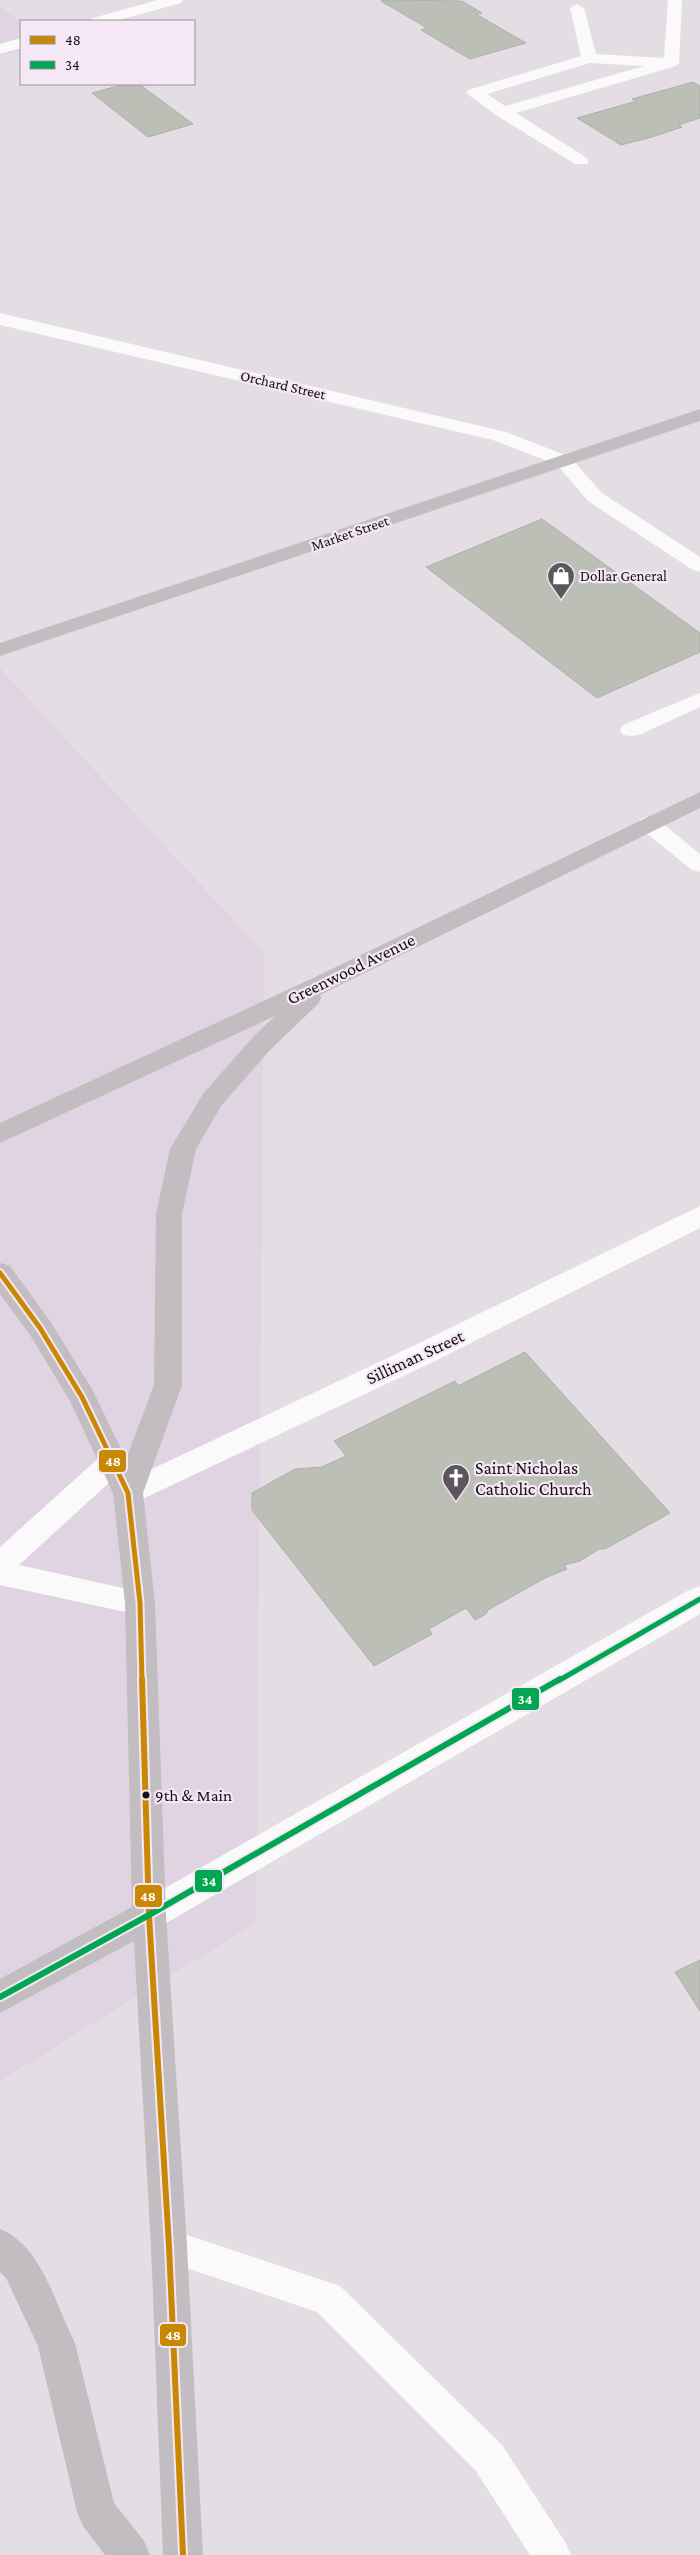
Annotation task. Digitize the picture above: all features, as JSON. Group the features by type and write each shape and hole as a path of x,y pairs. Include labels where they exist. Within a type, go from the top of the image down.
{"main road":[{"name":"Market Street","path":"0,650 700,415"},
{"name":"Greenwood Avenue","path":"0,1134 322,984 700,799"},
{"path":"128,1493 168,1385 169,1214 182,1149 212,1100 261,1044 322,984"},
{"path":"0,1273 40,1328 73,1382 128,1493 140,1603 150,1915 170,2246 183,2555"},
{"path":"0,1997 150,1915"},
{"path":"0,2247 19,2265 56,2343 97,2512 130,2555"}],"street":[{"path":"103,20 175,0"},
{"path":"1,48 20,43"},
{"name":"Orchard Street","path":"0,319 499,436 563,461"},
{"name":"Silliman Street","path":"128,1493 424,1353 700,1216"},
{"path":"150,1915 700,1598"}],"lane":[{"path":"671,63 676,0"},
{"path":"578,8 589,58"},
{"path":"581,162 474,93 589,58 671,63"},
{"path":"502,112 671,63"},
{"path":"563,461 596,498 700,566"},
{"path":"631,730 700,699"},
{"path":"649,824 700,865"},
{"path":"0,1565 114,1462"},
{"path":"0,1573 140,1603"},
{"path":"170,2246 328,2298 489,2458 552,2555"}],"shaded area":[{"path":"0,7 20,21 20,50 0,55"},
{"path":"0,668 264,953 256,1923 0,2081"}],"building":[{"path":"381,1 462,1 482,13 476,14 526,43 470,59 421,30 427,28"},
{"path":"693,82 700,86 700,118 678,125 682,127 652,137 621,145 577,118 637,101 632,99"},
{"path":"121,85 140,85 193,124 148,137 92,93"},
{"name":"Dollar General","path":"542,519 700,633 700,652 597,698 426,567"},
{"name":"Saint Nicholas Catholic Church","path":"525,1352 670,1513 605,1549 599,1549 580,1561 564,1565 567,1569 545,1578 488,1610 486,1614 475,1620 466,1608 429,1629 432,1634 374,1666 252,1510 252,1493 295,1469 322,1467 346,1456 334,1441 455,1381 458,1386"},
{"path":"700,1960 700,2011 675,1972"}],"transit line":[{"name":"48","path":"0,1273 40,1328 82,1397 128,1493 140,1603 149,1915 169,2246 183,2555"},
{"name":"34","path":"0,1997 149,1915 700,1599"}],"place":[{"name":"Dollar General","path":"561,600"},
{"name":"Saint Nicholas Catholic Church","path":"456,1502"},
{"name":"9th & Main","path":"146,1795"}]}
